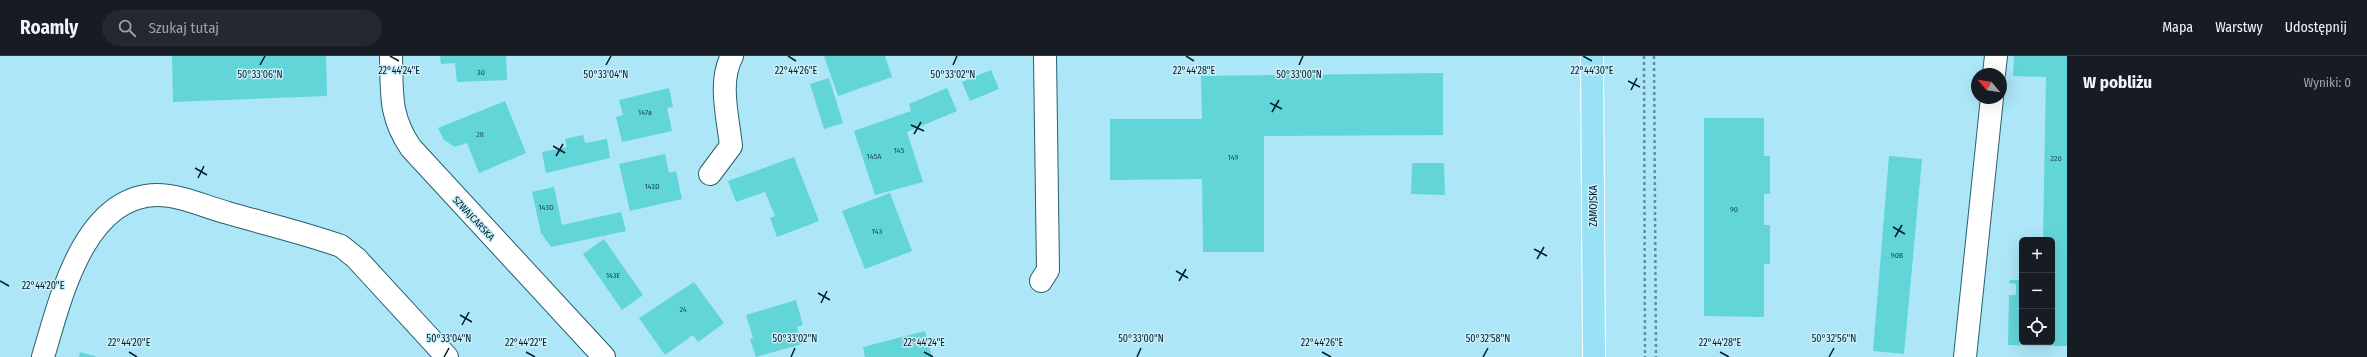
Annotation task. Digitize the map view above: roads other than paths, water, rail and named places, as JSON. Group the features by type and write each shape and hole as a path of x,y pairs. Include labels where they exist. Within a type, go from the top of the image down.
{"main road":[{"name":"ZAMOJSKA","path":"1592,56 1594,357"}],"street":[{"name":"SZWAJCARSKA","path":"391,56 392,99 396,122 411,148 604,357"},
{"path":"710,174 731,146 725,94 727,66 732,56"},
{"path":"1041,281 1048,270 1045,56"},
{"path":"1995,68 1996,56"},
{"path":"1965,357 1991,104"},
{"path":"43,357 71,270 88,240 107,218 120,207 144,197 163,196 341,246 356,258 447,357"}]}
